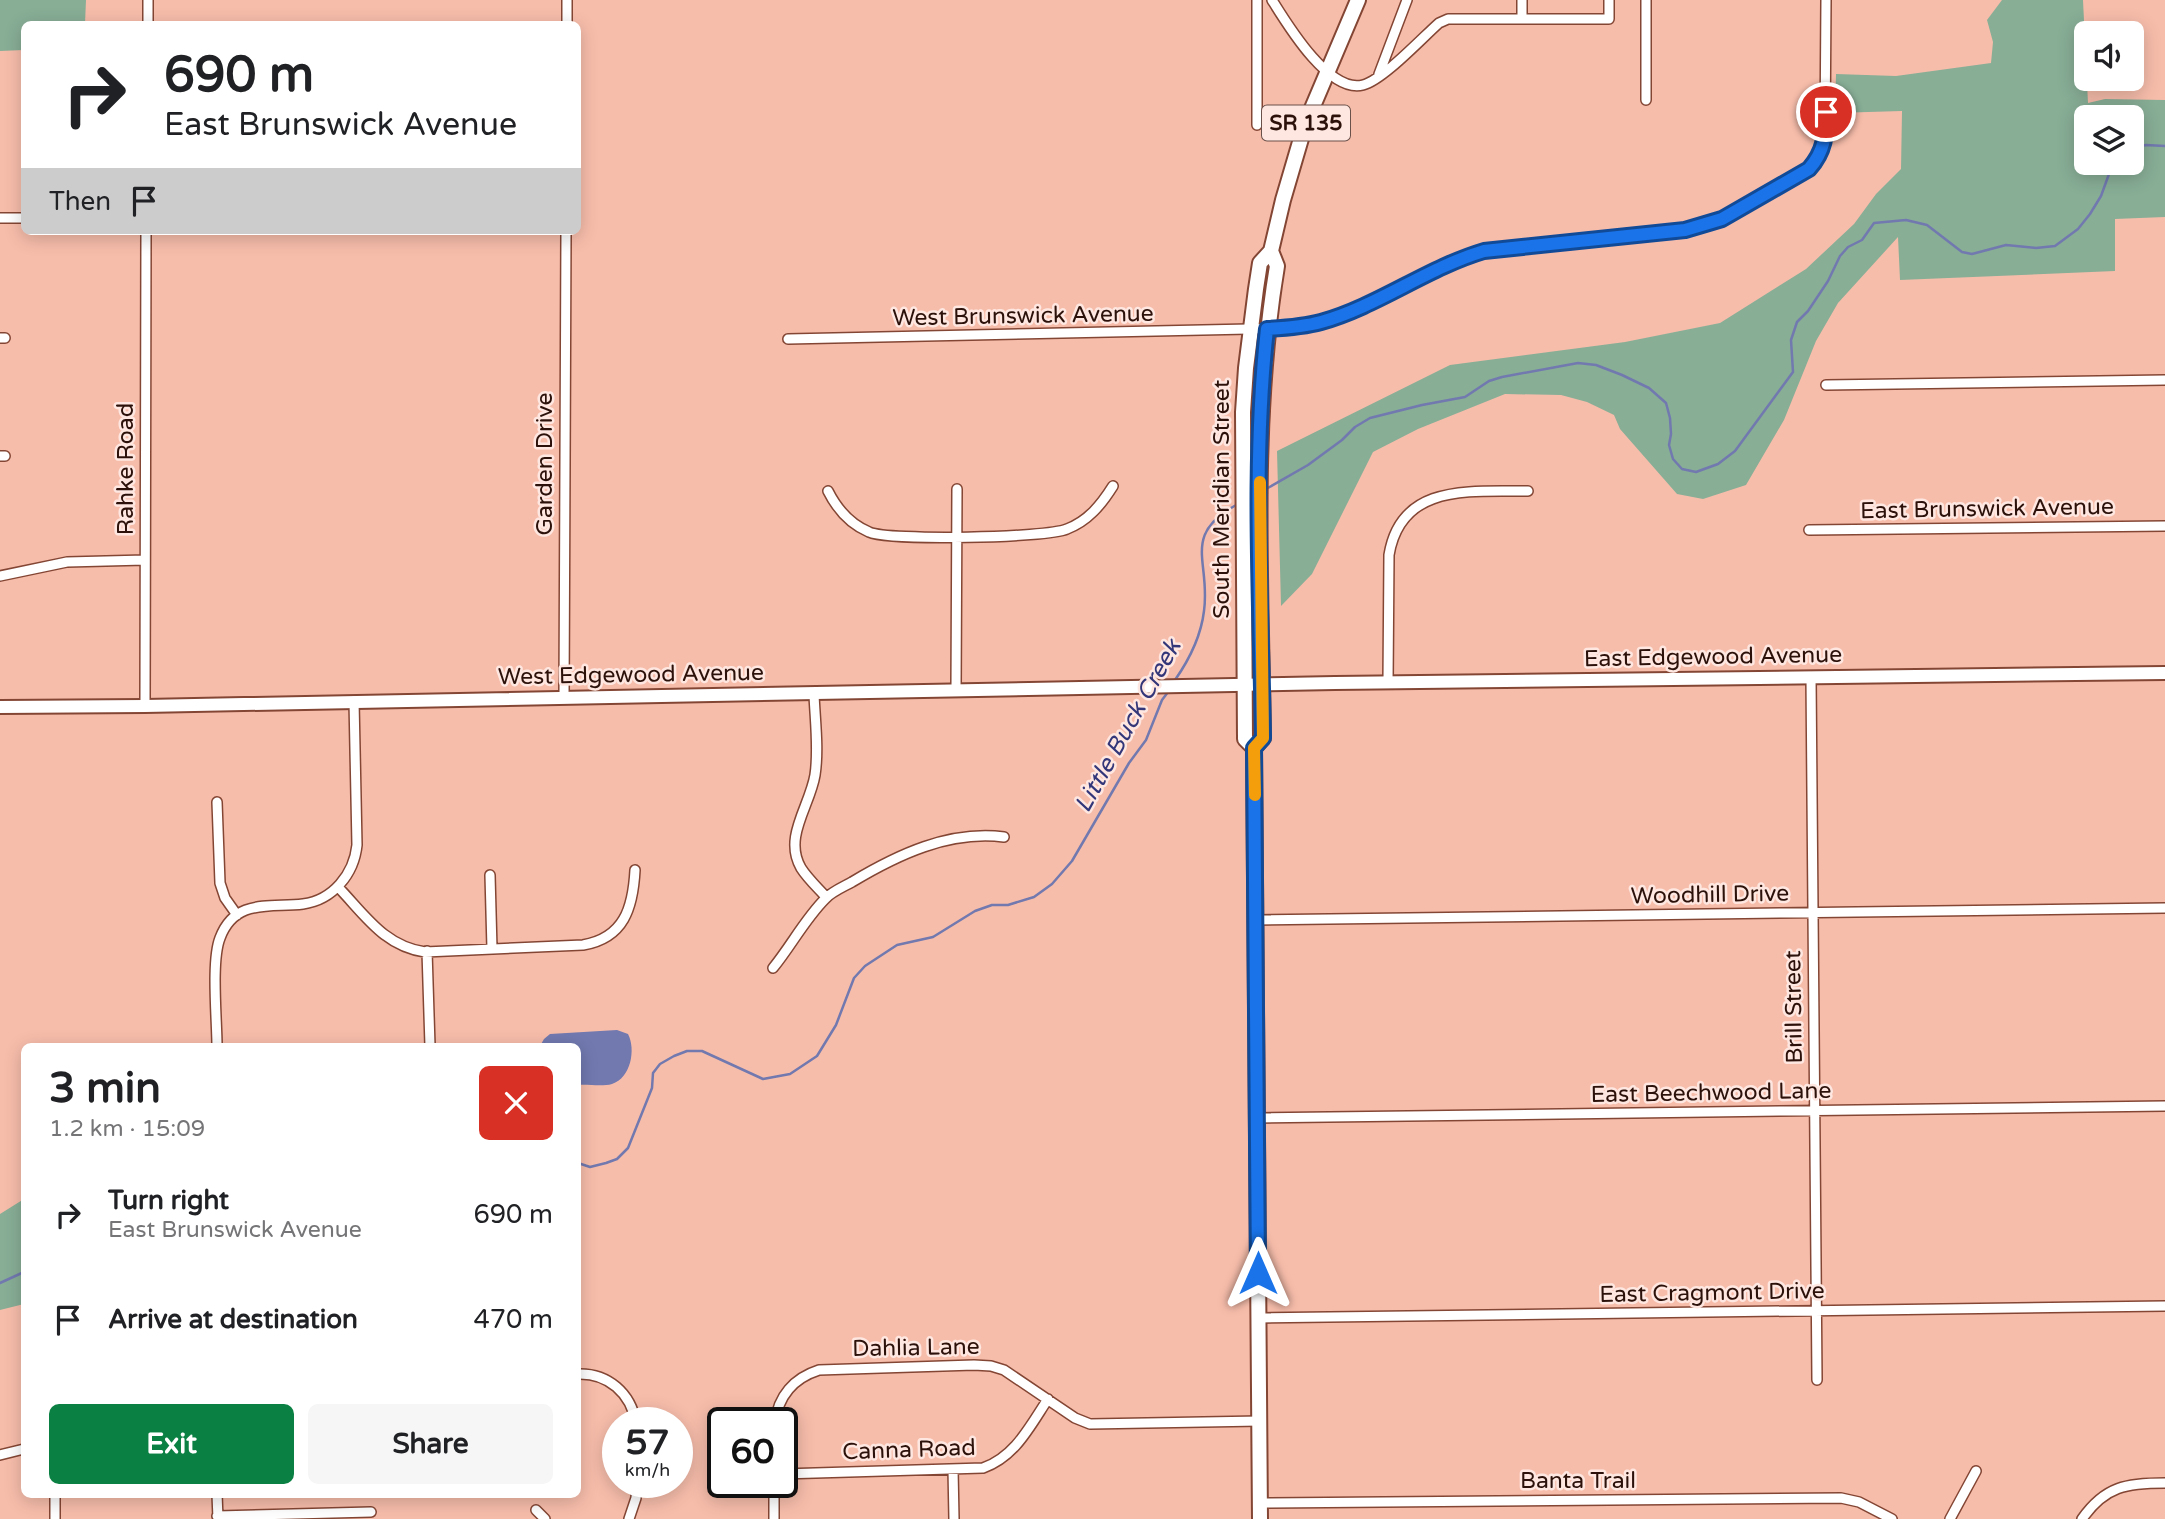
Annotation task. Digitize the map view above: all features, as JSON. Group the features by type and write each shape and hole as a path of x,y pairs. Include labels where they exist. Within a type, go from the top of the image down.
{"main road":[{"name":"South Meridian Street","path":"1260,1519 1254,748 1263,738 1260,523 1262,387 1258,330 1260,263 1271,251 1306,125 1359,0"},
{"name":"South Meridian Street","path":"1254,748 1245,739 1242,469 1244,389 1258,330"},
{"name":"East Edgewood Avenue","path":"1262,685 2165,673"},
{"name":"West Edgewood Avenue","path":"0,707 1262,685"}],"street":[{"path":"148,0 148,21"},
{"path":"567,0 567,21"},
{"path":"1257,0 1257,125"},
{"path":"1272,0 1304,49 1328,71 1350,85 1363,85 1378,77 1439,23 1448,19 1609,19 1609,0"},
{"path":"1378,77 1407,0"},
{"path":"1522,0 1522,19"},
{"path":"1646,0 1646,100"},
{"path":"1258,330 1307,326 1331,319 1366,305 1463,257 1484,251 1685,230 1722,219 1799,176 1815,162 1825,135 1826,0"},
{"path":"0,218 21,218"},
{"name":"Rahke Road","path":"145,706 146,235"},
{"name":"Garden Drive","path":"564,697 566,235"},
{"name":"West Brunswick Avenue","path":"788,339 1258,330"},
{"path":"1826,385 2165,380"},
{"path":"828,491 844,515 868,532 888,537 1042,535 1063,531 1078,524 1095,511 1114,486"},
{"path":"956,690 957,489"},
{"path":"1388,682 1389,555 1400,524 1418,506 1445,494 1528,491"},
{"name":"East Brunswick Avenue","path":"1809,530 2165,526"},
{"path":"0,576 67,562 145,560"},
{"name":"Brill Street","path":"1811,677 1817,1380"},
{"path":"814,694 815,771 810,795 796,830 794,846 802,870 826,897"},
{"path":"217,1043 217,948 225,928 237,915 261,906 308,903 324,897 338,887 351,870 357,849 354,701"},
{"path":"217,802 219,880 225,898 237,915"},
{"path":"773,968 826,897 890,859 917,848 959,839 1003,837"},
{"path":"338,887 386,937 410,949 427,951 583,946 599,941 617,929 629,911 634,895 635,870"},
{"path":"489,875 492,949"},
{"name":"Woodhill Drive","path":"1255,920 2165,908"},
{"path":"427,951 430,1043"},
{"name":"East Beechwood Lane","path":"1257,1118 2165,1106"},
{"name":"East Cragmont Drive","path":"1259,1318 2165,1306"},
{"name":"Dahlia Lane","path":"779,1407 785,1394 799,1379 829,1368 983,1365 1003,1370 1075,1418 1094,1424 1260,1421"},
{"path":"581,1374 602,1378 618,1387 631,1407"},
{"name":"Canna Road","path":"798,1474 983,1468 999,1461 1016,1446 1048,1399"},
{"path":"0,1455 21,1450"},
{"path":"953,1469 954,1519"},
{"path":"1950,1519 1976,1471"},
{"path":"2082,1519 2095,1502 2117,1488 2138,1483 2163,1483"},
{"path":"55,1498 55,1519"},
{"path":"217,1498 218,1517 371,1512"},
{"path":"629,1519 636,1498"},
{"path":"774,1498 774,1519"},
{"name":"Banta Trail","path":"1260,1503 1841,1498 1859,1503 1892,1519"},
{"path":"536,1510 545,1519"}],"green space":[{"path":"0,0 86,0 85,21 21,21 21,50 0,51"},
{"path":"2002,0 2083,0 2084,21 2074,21 2074,91 2087,91 2088,103 2105,99 2165,100 2165,217 2115,219 2115,271 1900,280 1898,237 1838,303 1816,341 1784,420 1746,485 1703,499 1677,494 1620,429 1614,415 1587,402 1561,395 1505,394 1418,429 1373,452 1312,574 1281,606 1277,451 1450,365 1625,342 1720,323 1806,269 1854,224 1876,194 1901,169 1902,111 1835,113 1836,74 1896,76 1991,63 1993,42 1987,20"},
{"path":"21,1201 21,1305 0,1310 0,1214"}],"water":[{"path":"617,1030 628,1034 632,1047 628,1069 624,1076 612,1084 581,1085 581,1043 542,1043 550,1034"}],"waterway":[{"name":"Little Buck Creek","path":"2144,145 2165,146"},
{"name":"Little Buck Creek","path":"1266,489 1308,465 1370,418 1465,397 1489,381 1502,377 1578,363 1596,365 1622,375 1649,388 1666,403 1670,418 1669,445 1673,459 1682,469 1696,472 1718,464 1735,451 1793,372 1791,340 1797,322 1808,311 1828,281 1840,256 1848,247 1862,240 1874,223 1906,220 1927,225 1962,252 1972,254 2006,245 2036,248 2055,246 2078,229 2090,214 2101,196 2109,175"},
{"name":"Little Buck Creek","path":"1175,680 1194,647 1204,611 1204,538 1209,527 1220,515 1238,504"},
{"name":"Little Buck Creek","path":"581,1164 590,1167 606,1163 617,1159 628,1148 652,1088 653,1073 660,1064 687,1051 702,1051 763,1079 790,1074 817,1056 836,1025 854,978 865,966 897,945 933,937 975,911 1034,897 1052,884 1072,861 1129,763 1146,740 1162,700 1168,692"},
{"name":"Little Buck Creek","path":"0,1283 21,1273"}],"slow traffic":[{"path":"1255,795 1254,748 1263,738 1260,482"}],"route":[{"path":"1258,1273 1254,748 1263,738 1260,459 1267,329 1307,326 1331,319 1366,305 1463,257 1484,251 1685,230 1714,223 1809,169 1824,144 1826,112"}]}
